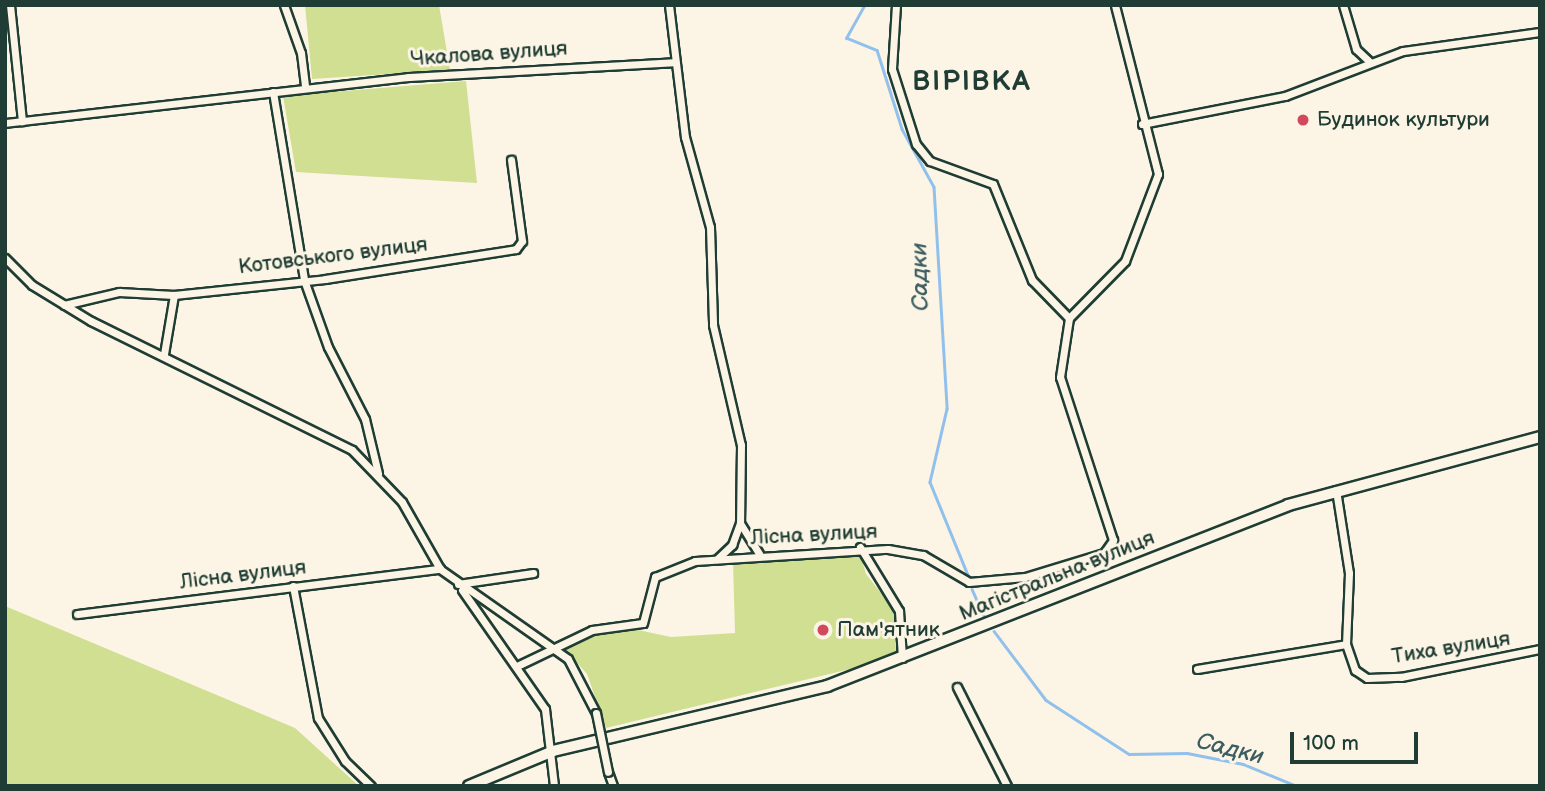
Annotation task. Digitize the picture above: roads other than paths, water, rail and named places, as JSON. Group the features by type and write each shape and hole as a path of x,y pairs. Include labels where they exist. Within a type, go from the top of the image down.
{"main road":[{"name":"Магістральна вулиця","path":"469,786 553,751 827,686 901,662 1190,542 1336,490 1540,437"}],"street":[{"path":"10,5 22,121"},
{"path":"284,5 301,54 304,88"},
{"path":"669,5 685,137 710,227 713,325 741,444 740,523 732,545 717,559"},
{"path":"896,5 892,69 916,144 930,161 993,184 1032,280 1069,318 1125,261 1144,217 1158,174 1142,124 1115,5"},
{"path":"1343,5 1356,49 1370,62"},
{"path":"1142,124 1285,96 1403,51 1540,32"},
{"name":"Чкалова вулиця","path":"5,123 304,88 676,62"},
{"path":"273,92 304,280 328,347 365,419 379,475 440,569 553,648 582,676 596,713 613,786"},
{"name":"Котовського вулиця","path":"64,304 119,292 174,295 304,280 516,249 522,240 511,160"},
{"path":"5,258 32,285 64,304 317,429 379,475"},
{"path":"164,354 174,295"},
{"name":"Лісна вулиця","path":"553,648 592,630 643,624 649,587 668,569 717,559 860,547 923,555 969,582 1072,565 1104,554 1113,540 1062,397 1069,318"},
{"name":"Тиха вулиця","path":"1336,490 1349,573 1346,644 1355,670 1367,678 1503,660 1540,649"},
{"path":"740,523 759,554"},
{"path":"860,547 899,611 901,662"},
{"name":"Лісна вулиця","path":"77,614 440,569"},
{"path":"458,584 533,573"},
{"path":"458,584 545,709 553,751 554,786"},
{"path":"293,586 318,718 345,761 371,786"},
{"path":"1197,669 1346,644"},
{"path":"517,666 553,648"},
{"path":"957,687 1007,786"}],"waterway":[{"name":"Садки","path":"865,5 847,38 877,50 902,129 934,187 947,409 930,482 968,575"},
{"name":"Садки","path":"972,589 985,618"},
{"name":"Садки","path":"994,631 1046,700 1129,754 1187,753 1243,764 1297,786"}],"place":[{"name":"Будинок культури","path":"1303,120"},
{"name":"Пам'ятник","path":"823,630"}],"district":[{"name":"ВІРІВКА","path":"972,82"}]}
